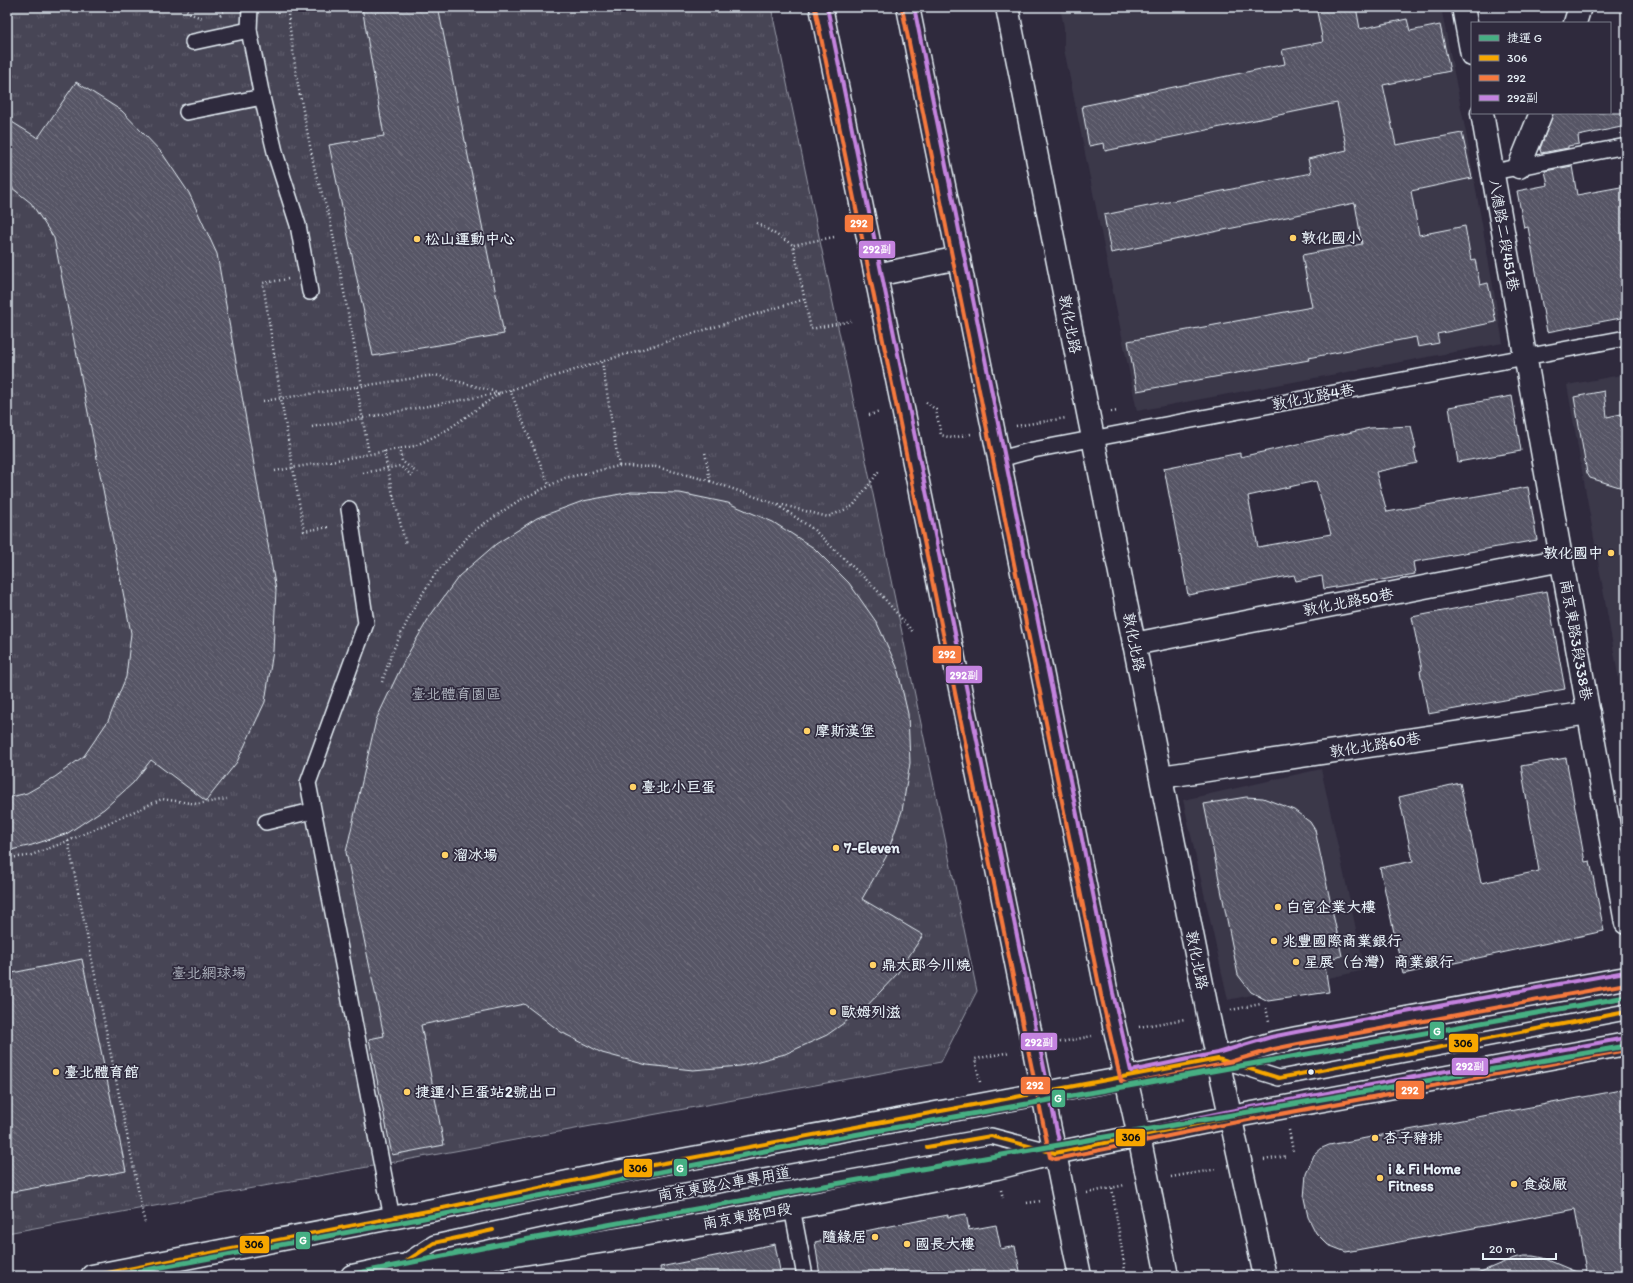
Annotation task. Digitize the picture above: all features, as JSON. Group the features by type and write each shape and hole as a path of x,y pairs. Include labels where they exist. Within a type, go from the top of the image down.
{"main road":[{"path":"821,7 1080,1276"},
{"path":"908,7 1104,978 1139,1136 1167,1276"},
{"name":"敦化北路","path":"1007,7 1208,1014 1265,1276"},
{"path":"1463,7 1471,50"},
{"path":"1575,22 1580,7"},
{"name":"八德路二段451巷","path":"1482,114 1526,357"},
{"path":"1519,167 1541,114"},
{"path":"876,275 959,258"},
{"name":"南京東路3段338巷","path":"1526,357 1626,923"},
{"name":"敦化北路50巷","path":"1134,644 1562,560"},
{"name":"敦化北路60巷","path":"1161,777 1589,713"},
{"path":"92,1276 392,1218 610,1173 1043,1092 1126,1078 1218,1059 1273,1043 1297,1038 1626,978"},
{"name":"南京東路四段","path":"352,1276 399,1266 438,1267 625,1238 792,1208 997,1168 1055,1153 1231,1117 1626,1044"}],"lane":[{"path":"250,7 249,30 262,97 276,156 298,225 310,292"},
{"path":"193,42 249,30"},
{"path":"187,112 262,97"},
{"path":"1493,172 1626,146"},
{"name":"敦化北路4巷","path":"1000,459 1033,450 1093,438 1626,338"},
{"path":"349,509 366,623 308,783 312,811 392,1218"},
{"path":"266,822 312,811"},
{"path":"1218,1059 1279,1078 1626,1012"},
{"name":"南京東路公車專用道","path":"399,1266 434,1243 441,1241 613,1204 991,1136 1055,1153"},
{"path":"792,1208 805,1276"}],"path":[{"path":"184,7 188,12 196,16 210,18"},
{"path":"216,18 228,7"},
{"path":"287,7 297,80 306,126 315,171 330,220 362,386"},
{"path":"757,223 793,245 834,237"},
{"path":"793,245 811,330 851,321"},
{"path":"288,279 263,282 280,398 304,531 329,527"},
{"path":"312,426 500,393 805,299"},
{"path":"602,362 619,466"},
{"path":"263,402 280,398 435,375 500,393"},
{"path":"357,387 369,454"},
{"path":"510,390 550,485"},
{"path":"275,471 415,446 447,430 500,393"},
{"path":"922,403 927,402 936,410 941,435 952,438 973,434"},
{"path":"1026,424 1064,418"},
{"path":"399,448 402,461 417,473"},
{"path":"384,451 393,495 406,545"},
{"path":"705,452 710,481"},
{"path":"363,473 400,466 414,477"},
{"path":"382,682 393,650 416,604 436,573 472,532 518,501 565,478 619,466 656,467 710,481 776,504 828,517 853,506 880,470"},
{"path":"776,504 825,539 876,589 913,632"},
{"path":"7,858 29,856 68,841 162,799 197,804 227,799"},
{"path":"68,841 145,1224"},
{"path":"1112,1188 1126,1276"}],"shaded area":[{"name":"敦化國小","path":"1060,7 1441,7 1466,133 1503,343 1137,411 1064,49 1064,27"},
{"name":"敦化國中","path":"1626,374 1626,720 1567,385"},
{"name":"白宮企業大樓","path":"1321,769 1365,970 1228,1000 1183,800"}],"green space":[{"name":"臺北體育園區","path":"7,7 771,7 977,991 941,1062 7,1233"}],"building":[{"name":"松山運動中心","path":"362,7 438,7 504,334 373,356 329,145 384,136"},
{"path":"1316,7 1356,7 1360,29 1407,19 1410,31 1440,25 1450,71 1383,85 1396,145 1462,133 1472,178 1411,191 1419,235 1465,226 1471,260 1475,259 1480,285 1488,283 1496,322 1437,334 1439,343 1418,347 1416,337 1308,358 1309,360 1137,391 1128,341 1312,307 1302,255 1362,244 1355,203 1111,253 1104,215 1311,173 1308,159 1347,150 1337,103 1105,151 1104,143 1089,146 1082,106 1285,64 1282,50 1323,42"},
{"path":"76,82 122,111 162,153 189,193 217,254 276,590 273,651 265,702 237,762 206,801 151,760 133,783 104,809 68,833 32,845 7,851 7,798 27,793 55,777 84,756 108,721 126,677 131,633 54,238 31,203 7,184 7,119 38,138"},
{"path":"1626,113 1626,126 1578,136 1579,144 1568,146 1568,148 1541,153 1540,149 1553,114"},
{"path":"1572,166 1577,195 1626,186 1626,317 1547,332 1528,227 1524,228 1517,191 1548,185 1545,171"},
{"path":"1604,391 1607,417 1626,413 1626,489 1590,478 1587,473 1574,397"},
{"path":"1512,396 1521,451 1458,462 1449,407"},
{"path":"1411,426 1416,448 1414,449 1417,463 1376,472 1387,512 1528,487 1537,540 1413,562 1415,574 1376,581 1324,589 1322,576 1296,581 1294,575 1188,595 1164,468 1240,453 1240,457 1370,428","holes":["1316,481 1331,534 1258,547 1248,496"]},
{"name":"臺北小巨蛋","path":"631,492 680,493 728,503 773,522 814,548 849,583 877,623 897,667 908,714 910,763 902,811 886,857 862,899 923,935 897,974 865,1008 827,1035 785,1054 740,1066 693,1070 647,1065 602,1053 561,1032 524,1004 421,1025 444,1145 392,1155 369,1039 384,1036 346,852 376,720 405,659 430,616 459,576 496,544 537,518 583,501"},
{"path":"1547,591 1565,689 1428,714 1420,671 1422,670 1412,617"},
{"path":"1566,758 1585,862 1590,861 1604,931 1403,974 1380,868 1413,861 1399,797 1460,783 1481,883 1539,871 1521,766"},
{"name":"白宮企業大樓","path":"1246,797 1263,798 1294,810 1310,822 1315,830 1342,956 1324,960 1329,992 1268,1001 1251,992 1238,975 1204,804"},
{"name":"臺北體育館","path":"82,959 126,1171 7,1193 7,974"},
{"path":"1626,1089 1626,1276 1587,1276 1575,1209 1346,1252 1328,1245 1316,1233 1308,1217 1304,1198 1306,1174 1314,1155 1322,1148 1329,1145"},
{"name":"國長大樓","path":"966,1214 969,1230 996,1225 1001,1249 1015,1246 1021,1276 820,1276 815,1242 948,1215 948,1217"},
{"path":"775,1244 781,1276 661,1276 660,1267"},
{"path":"1524,1256 1543,1258 1586,1276 1471,1276 1514,1258"}],"metro line":[{"name":"G","path":"114,1276 493,1205 775,1149 1626,997"},
{"name":"G","path":"344,1276 502,1244 784,1193 1626,1046"}],"transit line":[{"name":"292副","path":"827,7 1060,1146 1230,1111 1625,1038"},
{"name":"292副","path":"914,7 1113,993 1131,1071 1217,1053 1271,1037 1625,972"},
{"name":"292","path":"815,8 1050,1157 1056,1159 1232,1123 1626,1050"},
{"name":"292","path":"902,8 1101,995 1121,1081 1127,1084 1219,1065 1274,1049 1298,1044 1626,984"},
{"name":"306","path":"92,1276 443,1208 611,1173 1218,1059 1279,1078 1626,1012"},
{"name":"306","path":"927,1147 991,1136 1055,1153 1231,1117 1335,1098"},
{"name":"306","path":"352,1276 399,1266 434,1243 493,1230"}],"place":[{"name":"敦化國小","path":"1293,238"},
{"name":"松山運動中心","path":"417,239"},
{"name":"敦化國中","path":"1611,553"},
{"name":"摩斯漢堡","path":"807,731"},
{"name":"臺北小巨蛋","path":"633,787"},
{"name":"7-Eleven","path":"836,848"},
{"name":"溜冰場","path":"445,855"},
{"name":"白宮企業大樓","path":"1278,907"},
{"name":"兆豐國際商業銀行","path":"1274,941"},
{"name":"星展（台灣）商業銀行","path":"1296,962"},
{"name":"鼎太郎今川燒","path":"873,965"},
{"name":"歐姆列滋","path":"833,1012"},
{"name":"臺北體育館","path":"56,1072"},
{"name":"捷運小巨蛋站2號出口","path":"407,1092"},
{"name":"杏子豬排","path":"1375,1138"},
{"name":"i & Fi Home Fitness","path":"1380,1178"},
{"name":"食焱厰","path":"1514,1184"},
{"name":"隨緣居","path":"875,1237"},
{"name":"國長大樓","path":"907,1244"}],"park label":[{"name":"臺北網球場","path":"209,973"}]}
